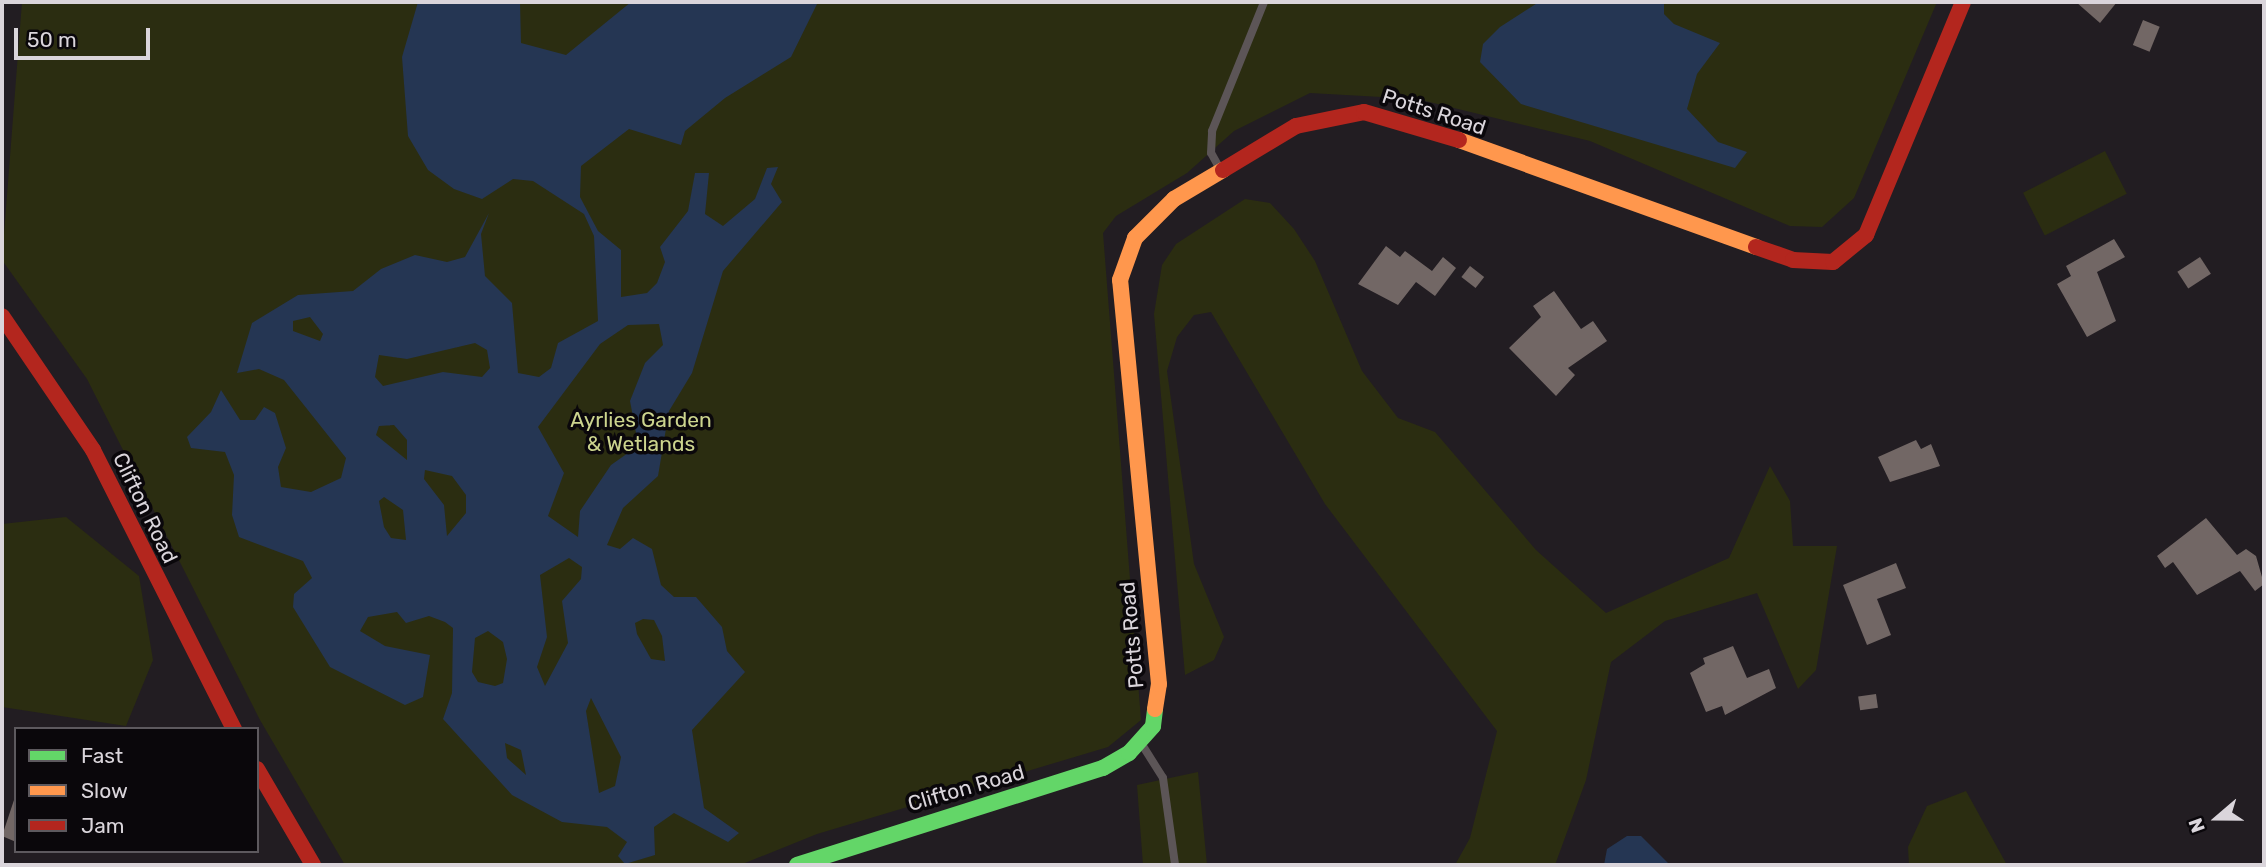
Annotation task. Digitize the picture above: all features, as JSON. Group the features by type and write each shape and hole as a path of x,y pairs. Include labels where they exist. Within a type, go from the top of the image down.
{"street":[{"name":"Potts Road","path":"1141,743 1153,726 1159,691 1120,280 1144,224 1220,169 1296,125 1364,112 1793,260 1833,262 1866,235 1963,2"},
{"name":"Clifton Road","path":"2,316 93,450 233,727"},
{"name":"Clifton Road","path":"797,865 1102,768 1141,743"},
{"path":"259,772 313,865"}],"lane":[{"path":"1220,169 1211,153 1212,131 1264,2"},
{"path":"1141,743 1163,778 1175,865"}],"green space":[{"name":"Ayrlies Garden & Wetlands","path":"22,2 1937,2 1854,198 1822,227 1790,226 1590,141 1417,99 1310,93 1234,131 1187,173 1116,216 1103,233 1141,720 1108,747 817,834 740,865 345,865 260,720 87,379 2,260"},
{"path":"2105,151 2127,194 2045,236 2023,193"},
{"path":"1245,199 1270,203 1294,229 1315,261 1362,371 1398,418 1435,432 1536,550 1606,613 1729,558 1770,466 1790,501 1793,546 1837,546 1816,670 1798,689 1757,593 1665,621 1611,662 1586,780 1555,865 1455,865 1470,838 1497,731 1325,504 1211,312 1194,315 1177,337 1167,371 1194,564 1224,637 1214,660 1185,675 1154,314 1162,265 1176,244"},
{"path":"66,517 139,576 153,660 126,726 2,707 2,524"},
{"path":"1198,772 1207,865 1143,865 1137,785"},
{"path":"1966,791 2007,865 1909,865 1908,847 1927,806"}],"water":[{"path":"418,2 520,2 521,43 566,55 631,2 818,2 791,57 725,98 685,131 681,145 629,129 581,166 580,197 598,231 621,250 621,297 647,293 657,283 665,262 660,247 688,211 695,173 709,173 705,214 723,226 755,199 767,168 778,167 771,184 782,202 723,271 692,373 669,411 658,476 623,508 607,545 620,549 633,538 652,549 661,585 674,597 696,597 722,627 727,651 745,672 692,730 704,808 739,833 728,842 674,813 654,827 655,855 625,864 618,856 627,842 607,827 562,822 512,795 443,719 452,693 453,628 445,622 429,616 406,623 397,612 368,617 360,631 385,646 430,655 423,697 405,705 330,667 293,607 294,594 312,578 303,561 239,537 232,515 234,475 225,452 191,448 187,437 211,412 221,390 240,420 255,420 264,407 275,413 286,448 278,467 281,487 311,492 341,478 346,458 284,380 259,369 237,373 252,323 298,295 353,291 381,269 415,255 447,262 465,257 489,213 481,234 485,276 512,303 518,373 539,377 551,368 558,343 598,321 594,236 584,214 533,181 513,179 482,199 454,189 428,170 408,136 402,57","holes":["310,317 323,334 320,341 293,331 293,321","659,324 663,345 645,363 630,401 636,433 628,453 611,465 580,511 578,537 548,516 564,473 538,427 600,344 628,325","475,343 487,350 490,368 482,377 443,372 383,386 375,377 379,355 407,359","394,425 407,440 407,460 376,435 379,426","425,470 452,476 466,495 466,513 447,536 444,505 424,479","384,497 403,510 406,540 391,538 384,527 379,501","569,558 582,567 581,579 562,601 568,643 545,686 537,667 547,637 540,575","643,619 654,620 662,636 665,661 651,659 637,634 635,623","488,631 503,642 507,659 503,683 495,686 478,682 472,672 475,638","591,698 621,757 615,786 599,793 586,711","505,743 521,750 526,775 507,758"]},
{"path":"1539,2 1664,2 1664,14 1674,24 1720,43 1697,74 1687,109 1718,142 1747,152 1735,168 1521,104 1480,62 1483,44 1500,27"},
{"path":"1627,836 1641,836 1670,865 1604,865 1607,849"}],"building":[{"path":"2076,2 2117,2 2100,23"},
{"path":"2143,20 2160,27 2150,52 2133,45"},
{"path":"2114,239 2125,257 2097,272 2116,321 2087,337 2057,284 2071,276 2066,266"},
{"path":"1386,246 1400,257 1405,251 1432,271 1443,257 1456,268 1435,296 1416,282 1398,305 1358,284"},
{"path":"2200,257 2211,274 2188,288 2177,272"},
{"path":"1470,266 1484,277 1476,288 1461,277"},
{"path":"1554,291 1581,329 1593,321 1607,341 1568,368 1575,375 1556,396 1509,348 1541,317 1533,306"},
{"path":"1916,440 1921,449 1931,444 1940,466 1890,482 1878,457"},
{"path":"2206,518 2237,555 2246,549 2256,556 2264,584 2255,591 2240,571 2197,595 2173,562 2165,568 2157,556"},
{"path":"1896,563 1906,588 1877,599 1891,635 1867,645 1843,585"},
{"path":"1733,646 1747,678 1769,669 1776,688 1725,715 1722,706 1706,712 1690,673 1705,664 1703,658"},
{"path":"1876,694 1878,708 1860,710 1858,697"},
{"path":"14,800 14,841 2,836"}],"traffic: fast":[{"path":"797,865 1103,768 1129,753 1153,726 1155,709"}],"traffic: slow":[{"path":"1459,140 1756,247"},
{"path":"1155,709 1159,684 1120,280 1135,238 1174,199 1223,170"}],"traffic: jam":[{"path":"1756,247 1793,260 1833,262 1866,235 1963,2"},
{"path":"1223,170 1296,126 1364,112 1459,140"},
{"path":"2,316 93,450 233,727"},
{"path":"259,772 313,865"}]}
